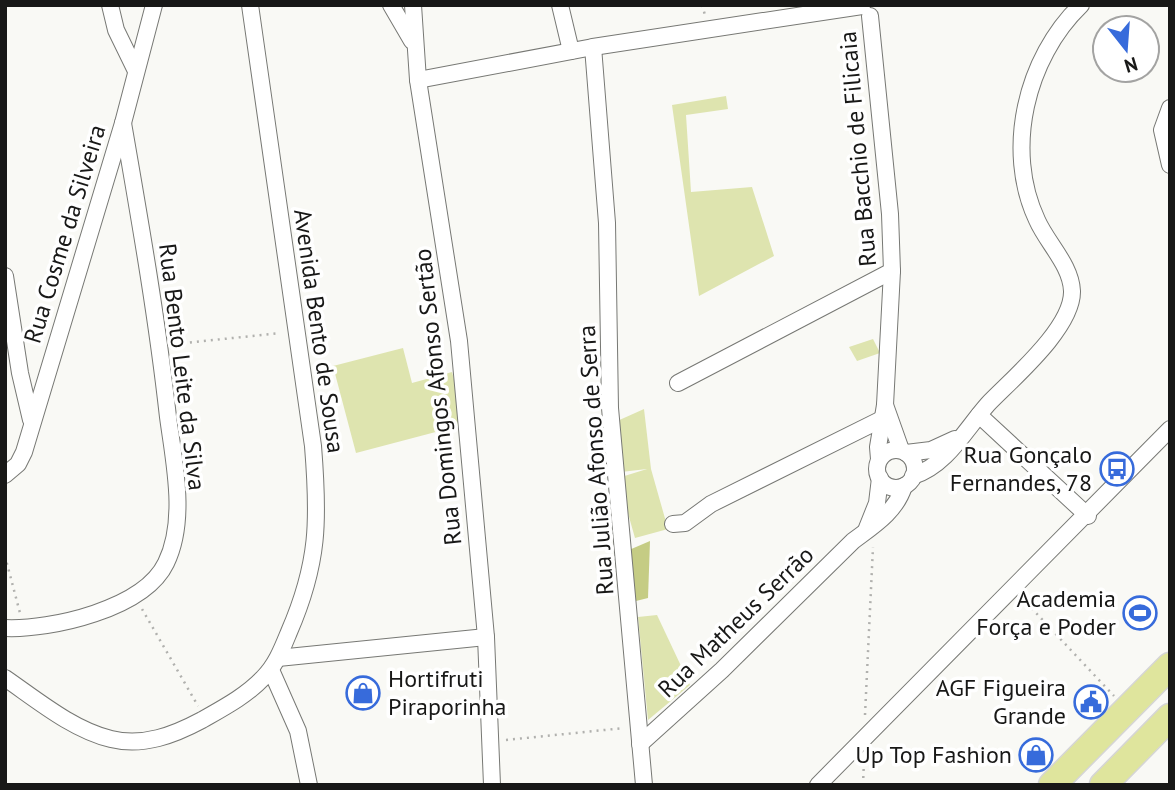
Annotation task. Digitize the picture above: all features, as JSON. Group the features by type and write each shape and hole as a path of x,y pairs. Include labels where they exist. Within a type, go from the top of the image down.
{"main road":[{"path":"1052,785 1170,666"},
{"path":"1102,785 1170,717"}],"street":[{"path":"110,5 116,30 136,71"},
{"name":"Rua Cosme da Silveira","path":"8,474 24,452 123,123 154,5"},
{"name":"Avenida Bento de Sousa","path":"250,5 298,331 319,516 310,578 274,664"},
{"path":"391,5 413,43"},
{"name":"Rua Domingos Afonso Sertão","path":"413,5 413,43 418,80 459,341 485,637 492,785"},
{"path":"559,5 571,51"},
{"path":"961,436 931,450 889,451 880,459 880,478 890,486 908,481 931,469 951,451 979,415 1055,333 1067,313 1072,291 1064,266 1037,220 1023,175 1023,125 1034,75 1068,18 1081,5"},
{"path":"418,80 593,47 869,8"},
{"name":"Rua Bacchio de Filicaia","path":"869,8 890,214 892,271 880,459"},
{"name":"Rua Julião Afonso de Serra","path":"593,47 607,223 610,408 644,785"},
{"path":"1168,116 1163,141 1170,165"},
{"name":"Rua Bento Leite da Silva","path":"5,628 24,629 86,616 134,594 158,576 167,562 176,515 176,487 160,346 123,123"},
{"path":"678,383 892,271"},
{"path":"5,276 20,373 32,422"},
{"path":"673,523 685,523 711,504 883,412"},
{"name":"Rua Bacchio de Filicaia","path":"883,412 904,452"},
{"path":"979,415 1088,516"},
{"path":"819,784 1088,516 1170,429"},
{"path":"904,452 914,463 908,481"},
{"name":"Rua Matheus Serrão","path":"869,531 877,503 880,478"},
{"name":"Rua Matheus Serrão","path":"640,744 869,531 901,496 908,481"},
{"path":"5,678 86,730 111,739 139,741 165,737 204,719 256,685 274,664 485,637"},
{"path":"274,664 298,731 309,785"}],"path":[{"path":"160,346 298,331"},
{"path":"863,785 869,531"},
{"path":"5,556 24,629"},
{"path":"1013,588 1128,711"},
{"path":"134,594 204,719"},
{"path":"490,742 638,727"}],"green space":[{"path":"726,96 728,109 686,115 691,192 752,187 774,256 699,296 672,105"},
{"path":"873,339 880,353 857,361 849,347"},
{"path":"403,348 412,383 452,372 466,424 356,453 333,366"},
{"path":"644,409 651,469 668,529 635,538 618,478 647,469 621,472 615,422"},
{"path":"650,541 648,598 636,601 629,550"},
{"path":"657,615 690,685 648,720 638,617"}],"place":[{"name":"Rua Gonçalo Fernandes, 78","path":"1117,469"},
{"name":"Academia Força e Poder","path":"1140,613"},
{"name":"Hortifruti Piraporinha","path":"363,693"},
{"name":"AGF Figueira Grande","path":"1091,702"},
{"name":"Up Top Fashion","path":"1036,755"}]}
